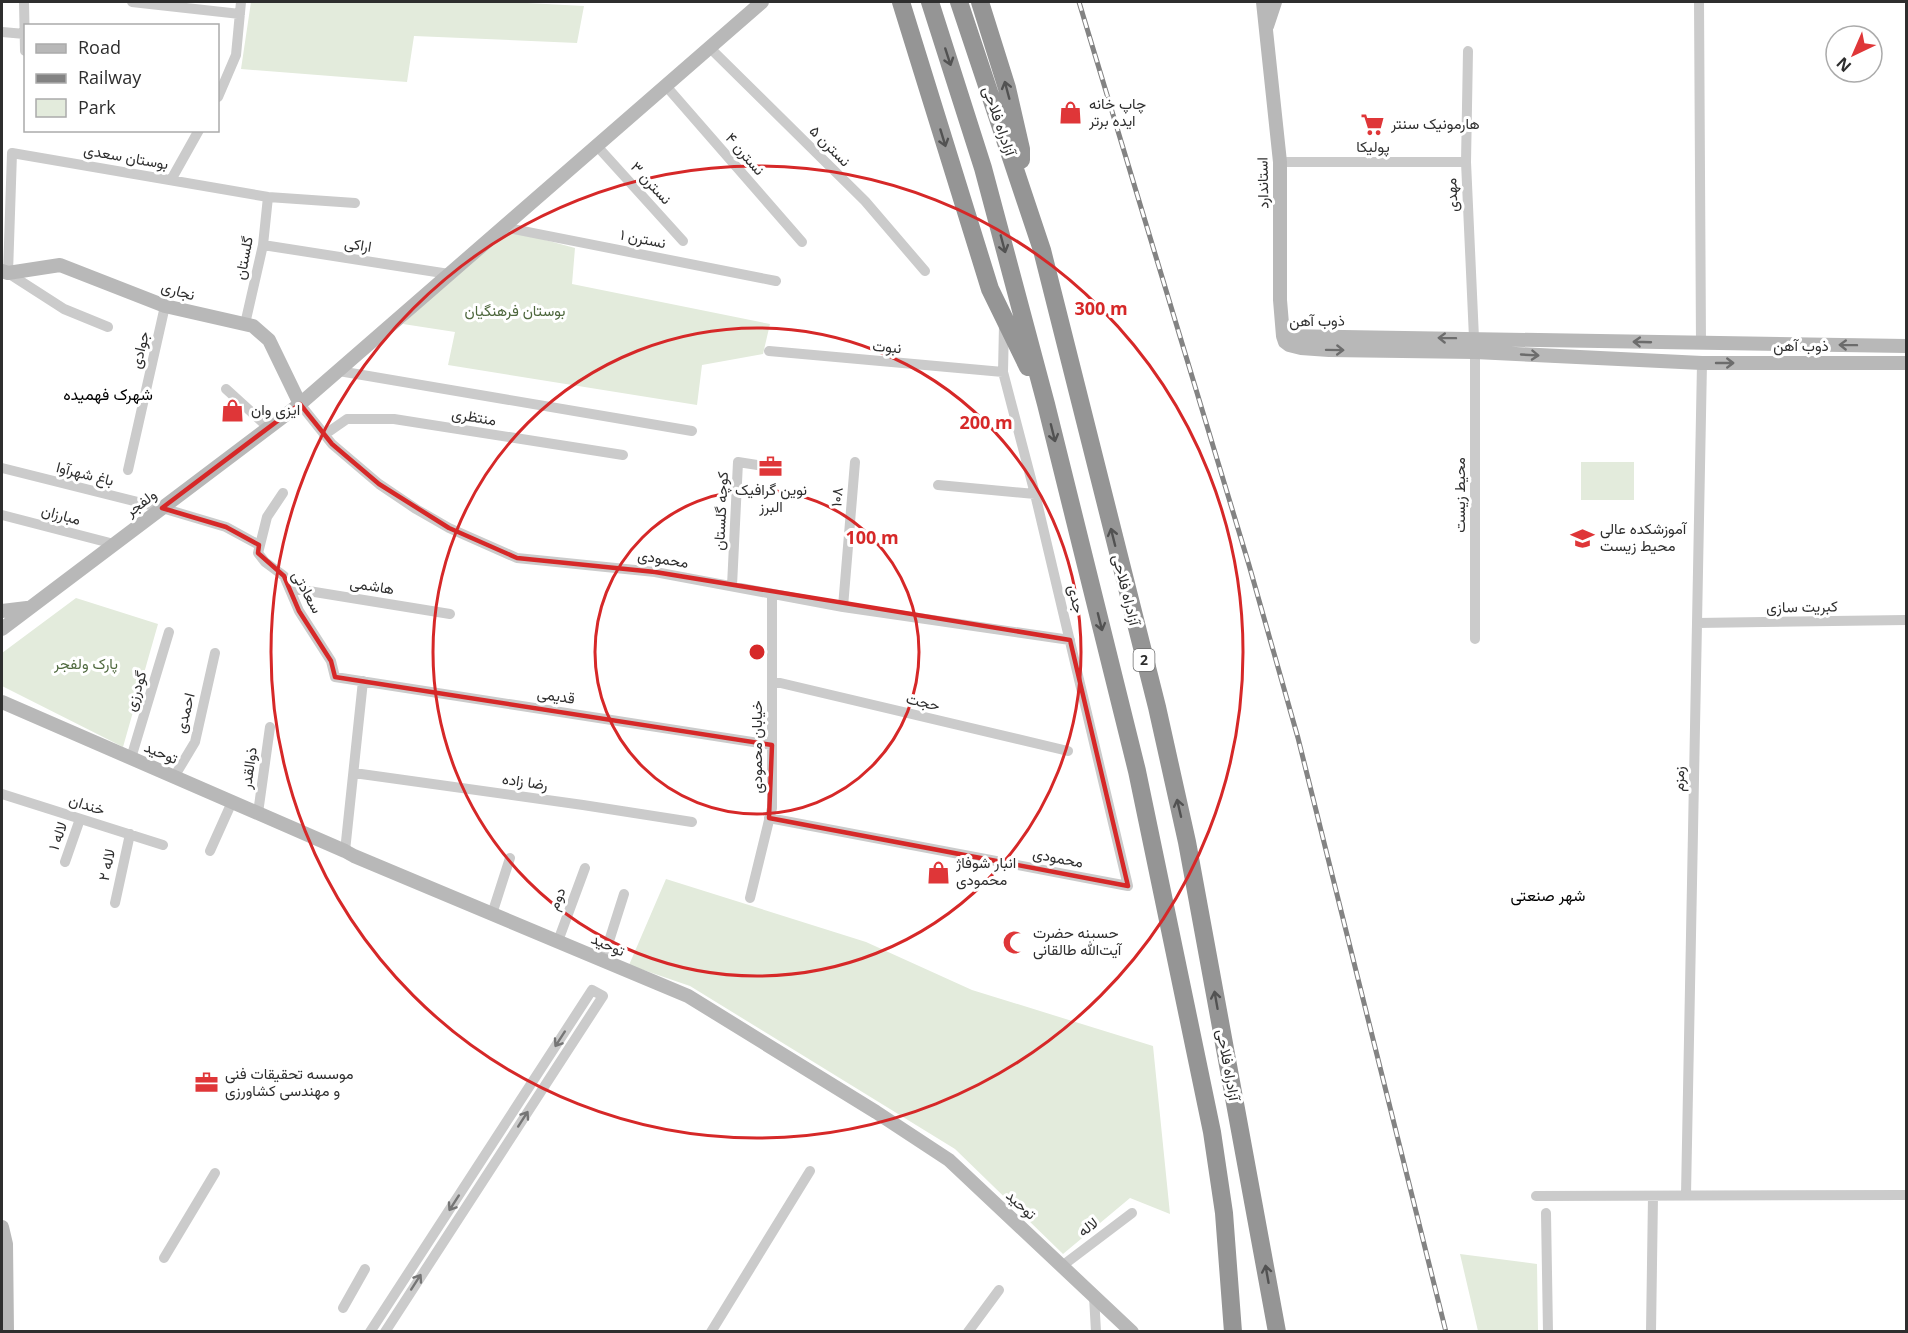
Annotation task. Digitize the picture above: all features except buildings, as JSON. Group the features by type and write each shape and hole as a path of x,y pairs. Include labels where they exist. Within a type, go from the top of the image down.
{"highway":[{"path":"901,2 990,289 1046,404"},
{"name":"آزادراه فلاحی","path":"930,2 983,168 1046,404 1137,771 1212,1132 1224,1213 1233,1332"},
{"name":"آزادراه فلاحی","path":"959,2 1042,250 1157,706 1187,842 1277,1332"},
{"path":"980,2 1007,88 1021,149 1022,189"}],"street":[{"path":"24,2 25,24"},
{"path":"132,2 240,14"},
{"path":"219,92 222,76 236,55 241,2"},
{"name":"ولفجر","path":"2,629 300,404 762,2"},
{"name":"استاندارد","path":"1263,2 1280,162 1282,336"},
{"name":"استاندارد","path":"1265,30 1275,2"},
{"path":"1699,2 1701,344"},
{"path":"2,32 24,34"},
{"name":"نسترن ۵","path":"710,48 865,201 925,271"},
{"name":"مهدی","path":"1468,51 1466,162 1474,345"},
{"name":"نسترن ۴","path":"666,86 802,242"},
{"path":"171,180 198,132"},
{"name":"نسترن ۳","path":"597,146 683,241"},
{"name":"بوستان سعدی","path":"5,272 12,153 268,197 355,203"},
{"name":"پولیکا","path":"1280,162 1466,162"},
{"name":"گلستان","path":"245,324 263,245 268,197"},
{"name":"نسترن ۱","path":"503,227 777,281"},
{"name":"اراکی","path":"263,245 449,274"},
{"name":"نجاری","path":"5,272 60,265 165,306 253,326 268,340 300,404"},
{"path":"5,272 64,309 108,327"},
{"name":"جوادی","path":"128,470 165,306"},
{"name":"جدی","path":"1004,318 1003,372 1071,640 1128,886"},
{"name":"ذوب آهن","path":"1282,336 1474,345 1702,363 1906,363"},
{"name":"ذوب آهن","path":"1474,345 1906,346"},
{"name":"محیط زیست","path":"1474,345 1475,639"},
{"name":"نبوت","path":"769,351 1003,372"},
{"name":"زمزم","path":"1686,1196 1702,363"},
{"path":"339,371 692,431"},
{"path":"226,389 269,428"},
{"name":"محمودی","path":"300,404 332,444 379,484 449,528 517,558 655,572 843,607 1071,640"},
{"name":"منتظری","path":"324,435 347,418 393,420 623,455"},
{"name":"کوچه گلستان","path":"732,586 738,462 764,466"},
{"name":"۱۰۸","path":"843,607 855,462"},
{"name":"باغ شهرآوا","path":"2,468 162,508 226,527 259,545"},
{"path":"938,485 1035,494"},
{"path":"259,545 267,517 283,493"},
{"name":"مبارزان","path":"2,515 114,544"},
{"name":"سعادتی","path":"259,545 258,554 284,576 299,611 331,661 335,677"},
{"name":"هاشمی","path":"290,588 450,614"},
{"name":"خیابان محمودی","path":"750,898 772,808 772,594"},
{"path":"2,611 30,608"},
{"name":"کبریت سازی","path":"1697,623 1906,620"},
{"name":"گودرزی","path":"131,758 169,632"},
{"name":"احمدی","path":"174,777 195,742 215,653"},
{"name":"قدیمی","path":"335,677 772,745"},
{"path":"345,851 363,681"},
{"name":"حجت","path":"772,681 1068,751"},
{"name":"توحید","path":"2,702 354,856 688,996 876,1112 949,1160 1132,1332"},
{"name":"ذوالقدر","path":"258,813 270,726"},
{"name":"رضا زاده","path":"354,773 692,822"},
{"name":"خندان","path":"2,794 163,845"},
{"path":"210,851 232,802"},
{"name":"محمودی","path":"769,818 1128,886"},
{"name":"لاله ۱","path":"65,862 80,819"},
{"name":"لاله ۲","path":"115,903 130,834"},
{"path":"492,914 510,858"},
{"name":"دوم","path":"558,941 585,868"},
{"path":"603,960 624,894"},
{"path":"370,1332 592,990 603,996 385,1332"},
{"path":"711,1332 810,1171"},
{"path":"164,1258 215,1173"},
{"path":"1536,1196 1906,1195"},
{"path":"1651,1332 1653,1196"},
{"name":"لاله","path":"1062,1266 1132,1213"},
{"path":"1546,1213 1548,1332"},
{"path":"2,1227 6,1244 7,1332"},
{"path":"343,1308 365,1269"},
{"path":"968,1332 999,1290"},
{"path":"1094,1296 1096,1332"}],"highlighted area":[{"path":"300,404 332,444 379,484 449,528 517,558 655,572 1070,640 1128,886 769,818 772,745 335,677 331,661 299,611 284,576 258,553 259,545 226,527 162,508"}],"green space":[{"path":"251,2 508,2 584,6 577,43 414,36 407,82 241,69"},
{"name":"بوستان فرهنگیان","path":"504,229 575,248 572,284 770,324 763,354 702,365 697,405 448,365 455,332 403,324"},
{"path":"1581,462 1634,462 1634,500 1581,500"},
{"name":"پارک ولفجر","path":"76,598 158,624 123,747 2,686 2,653"},
{"path":"666,879 866,942 972,990 1153,1046 1170,1214 1130,1198 1063,1254 955,1149 690,986 629,965"},
{"path":"1460,1254 1537,1264 1538,1331 1478,1331"}],"railway":[{"path":"1079,2 1249,565 1298,738 1446,1332"}],"place":[{"name":"چاپ خانه ایده برتر","path":"1071,113"},
{"name":"هارمونیک سنتر","path":"1373,124"},
{"name":"ایزی وان","path":"233,410"},
{"name":"نوین گرافیک البرز","path":"771,466"},
{"name":"آموزشکده عالی محیط زیست","path":"1582,538"},
{"name":"انبار شوفاژ محمودی","path":"938,872"},
{"name":"حسینه حضرت آیت‌الله طالقانی","path":"1015,942"},
{"name":"موسسه تحقیقات فنی و مهندسی کشاورزی","path":"207,1083"}],"district":[{"name":"شهرک فهمیده","path":"108,394"},
{"name":"شهر صنعتی","path":"1548,895"}]}
